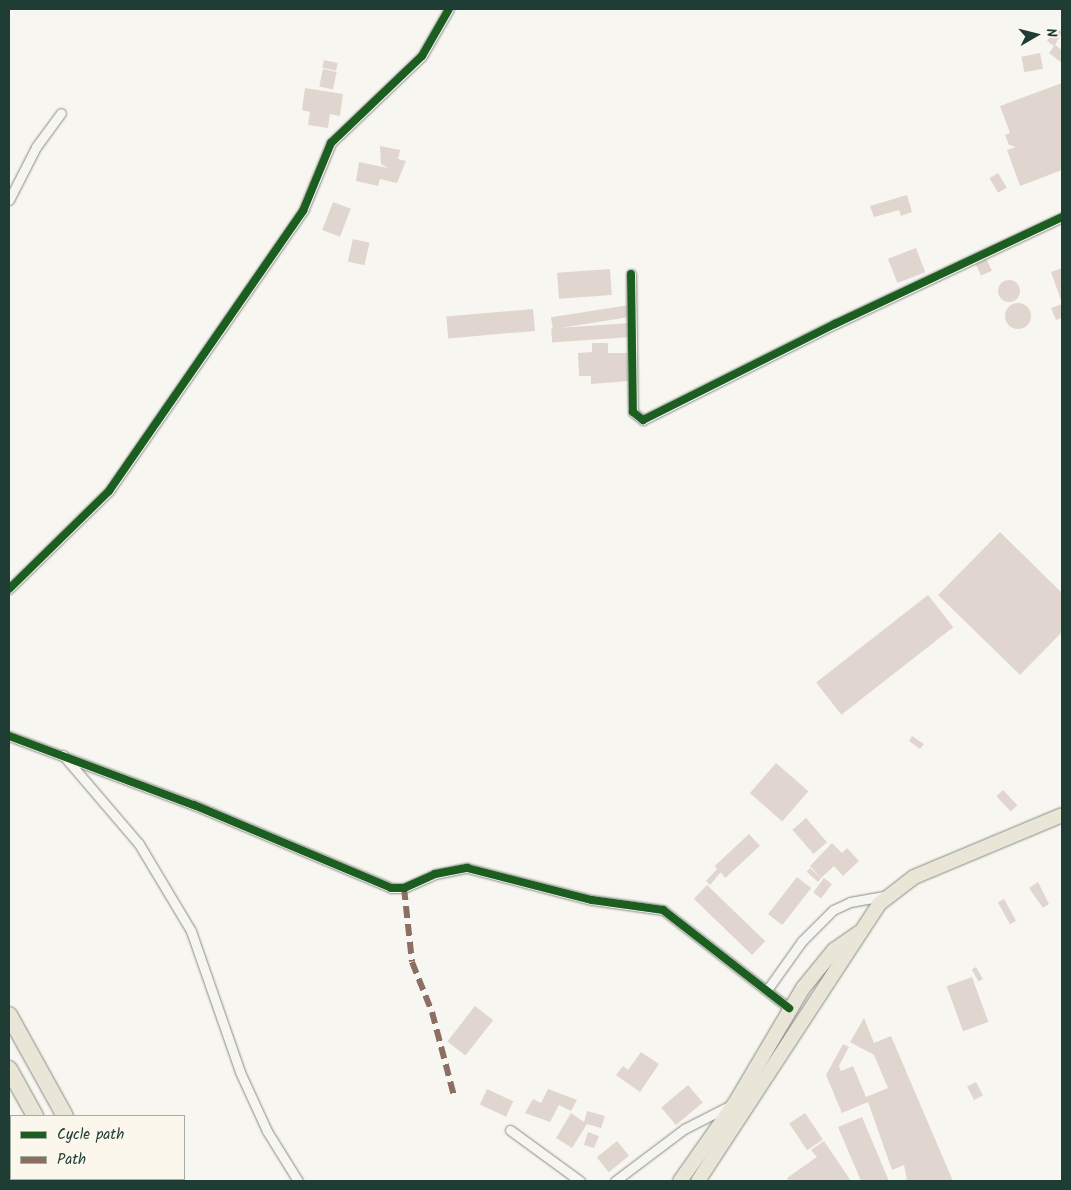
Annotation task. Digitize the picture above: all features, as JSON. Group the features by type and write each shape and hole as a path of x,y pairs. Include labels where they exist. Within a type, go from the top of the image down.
{"highway":[{"path":"9,1016 64,1115"},
{"path":"9,1069 33,1115"}],"main road":[{"path":"698,1181 859,933 890,895 949,860 1062,815"},
{"path":"680,1181 735,1103 789,1008 834,950 859,933"}],"street":[{"path":"9,589 109,491 303,211 331,143 422,56 449,9"},
{"path":"9,200 36,147 61,113"},
{"path":"631,274 633,412 643,420 835,324 1062,217"},
{"path":"9,736 61,752 391,888 404,888 435,874 467,868 585,899 663,910 789,1008"},
{"path":"61,752 139,844 191,931 240,1072 267,1131 298,1181"},
{"path":"767,990 802,941 833,910 850,902 890,895"},
{"path":"614,1181 684,1129 735,1103"},
{"path":"510,1130 580,1181"}],"building":[{"path":"1056,28 1062,32 1055,45 1062,50 1062,63 1049,53 1054,46 1047,41"},
{"path":"1040,53 1043,69 1024,72 1021,57"},
{"path":"324,60 338,63 336,71 322,68"},
{"path":"323,69 337,72 333,90 319,87"},
{"path":"1062,83 1062,170 1020,186 1007,150 1016,147 1009,145 1005,135 1010,133 1000,106"},
{"path":"305,88 343,94 340,116 330,114 328,128 308,125 310,112 302,110"},
{"path":"380,146 400,150 398,159 406,161 397,183 380,179 378,186 356,181 359,162 388,168 381,164"},
{"path":"998,173 1007,188 998,193 989,178"},
{"path":"907,195 912,212 901,216 899,210 874,217 870,206"},
{"path":"333,202 351,209 340,237 322,230"},
{"path":"353,239 370,243 364,265 348,261"},
{"path":"916,248 925,272 897,283 888,259"},
{"path":"986,258 992,271 981,276 975,263"},
{"path":"1062,268 1062,303 1051,272"},
{"path":"610,269 612,295 559,299 557,273"},
{"path":"1009,280 1017,283 1020,291 1017,299 1009,302 1001,299 998,291 1001,283"},
{"path":"1018,303 1027,307 1031,316 1027,325 1018,329 1009,325 1005,316 1009,307"},
{"path":"1062,304 1062,318 1056,320 1051,308"},
{"path":"629,305 631,317 553,329 551,317"},
{"path":"533,309 535,331 448,338 446,317"},
{"path":"630,323 631,337 552,342 551,329"},
{"path":"592,343 608,343 608,353 628,353 629,381 591,384 591,376 579,376 578,353 592,352"},
{"path":"1000,532 1062,593 1062,632 1020,675 938,595"},
{"path":"928,595 953,627 841,715 816,682"},
{"path":"912,736 924,744 920,749 909,741"},
{"path":"776,763 808,791 782,821 750,793"},
{"path":"1003,790 1017,805 1011,811 996,796"},
{"path":"806,818 827,842 813,854 792,830"},
{"path":"749,834 760,846 726,878 715,866"},
{"path":"832,843 842,853 847,848 859,861 843,876 834,866 821,878 810,866"},
{"path":"810,868 821,878 818,882 807,872"},
{"path":"717,869 721,872 710,885 706,881"},
{"path":"797,877 811,888 782,925 768,914"},
{"path":"824,878 832,884 821,898 813,892"},
{"path":"1038,882 1049,904 1043,908 1029,888"},
{"path":"707,885 765,941 752,955 694,899"},
{"path":"1004,899 1016,921 1010,924 998,902"},
{"path":"976,967 983,979 979,982 972,970"},
{"path":"972,977 988,1022 963,1031 947,986"},
{"path":"475,1006 493,1020 465,1056 447,1041"},
{"path":"864,1018 874,1043 891,1036 953,1181 907,1181 904,1165 892,1170 868,1102 842,1113 826,1075 843,1044 849,1047 839,1066 841,1071 853,1066 866,1097 888,1088 874,1055 850,1042"},
{"path":"641,1052 659,1064 640,1092 616,1075 623,1066 628,1070"},
{"path":"976,1082 983,1095 974,1100 967,1087"},
{"path":"688,1085 703,1103 676,1125 661,1107"},
{"path":"487,1089 513,1101 506,1117 480,1104"},
{"path":"548,1089 577,1100 571,1111 559,1105 550,1122 525,1113 533,1099 541,1103"},
{"path":"587,1111 605,1116 601,1128 587,1124 572,1148 556,1138 571,1113 584,1122"},
{"path":"805,1113 823,1140 807,1150 789,1124"},
{"path":"862,1117 889,1181 861,1181 838,1127"},
{"path":"588,1132 599,1136 594,1148 584,1145"},
{"path":"617,1141 629,1156 609,1172 597,1157"},
{"path":"824,1141 851,1181 789,1181 787,1178 817,1157 811,1150"}],"marked path":[{"path":"404,888 412,962 432,1012 454,1096"}],"cycle path":[{"path":"9,589 109,491 303,211 331,143 422,56 449,9"},
{"path":"631,274 633,412 643,420 835,324 1062,217"},
{"path":"9,736 194,805 391,888 404,888 435,874 467,868 592,900 663,910 789,1008"}]}
